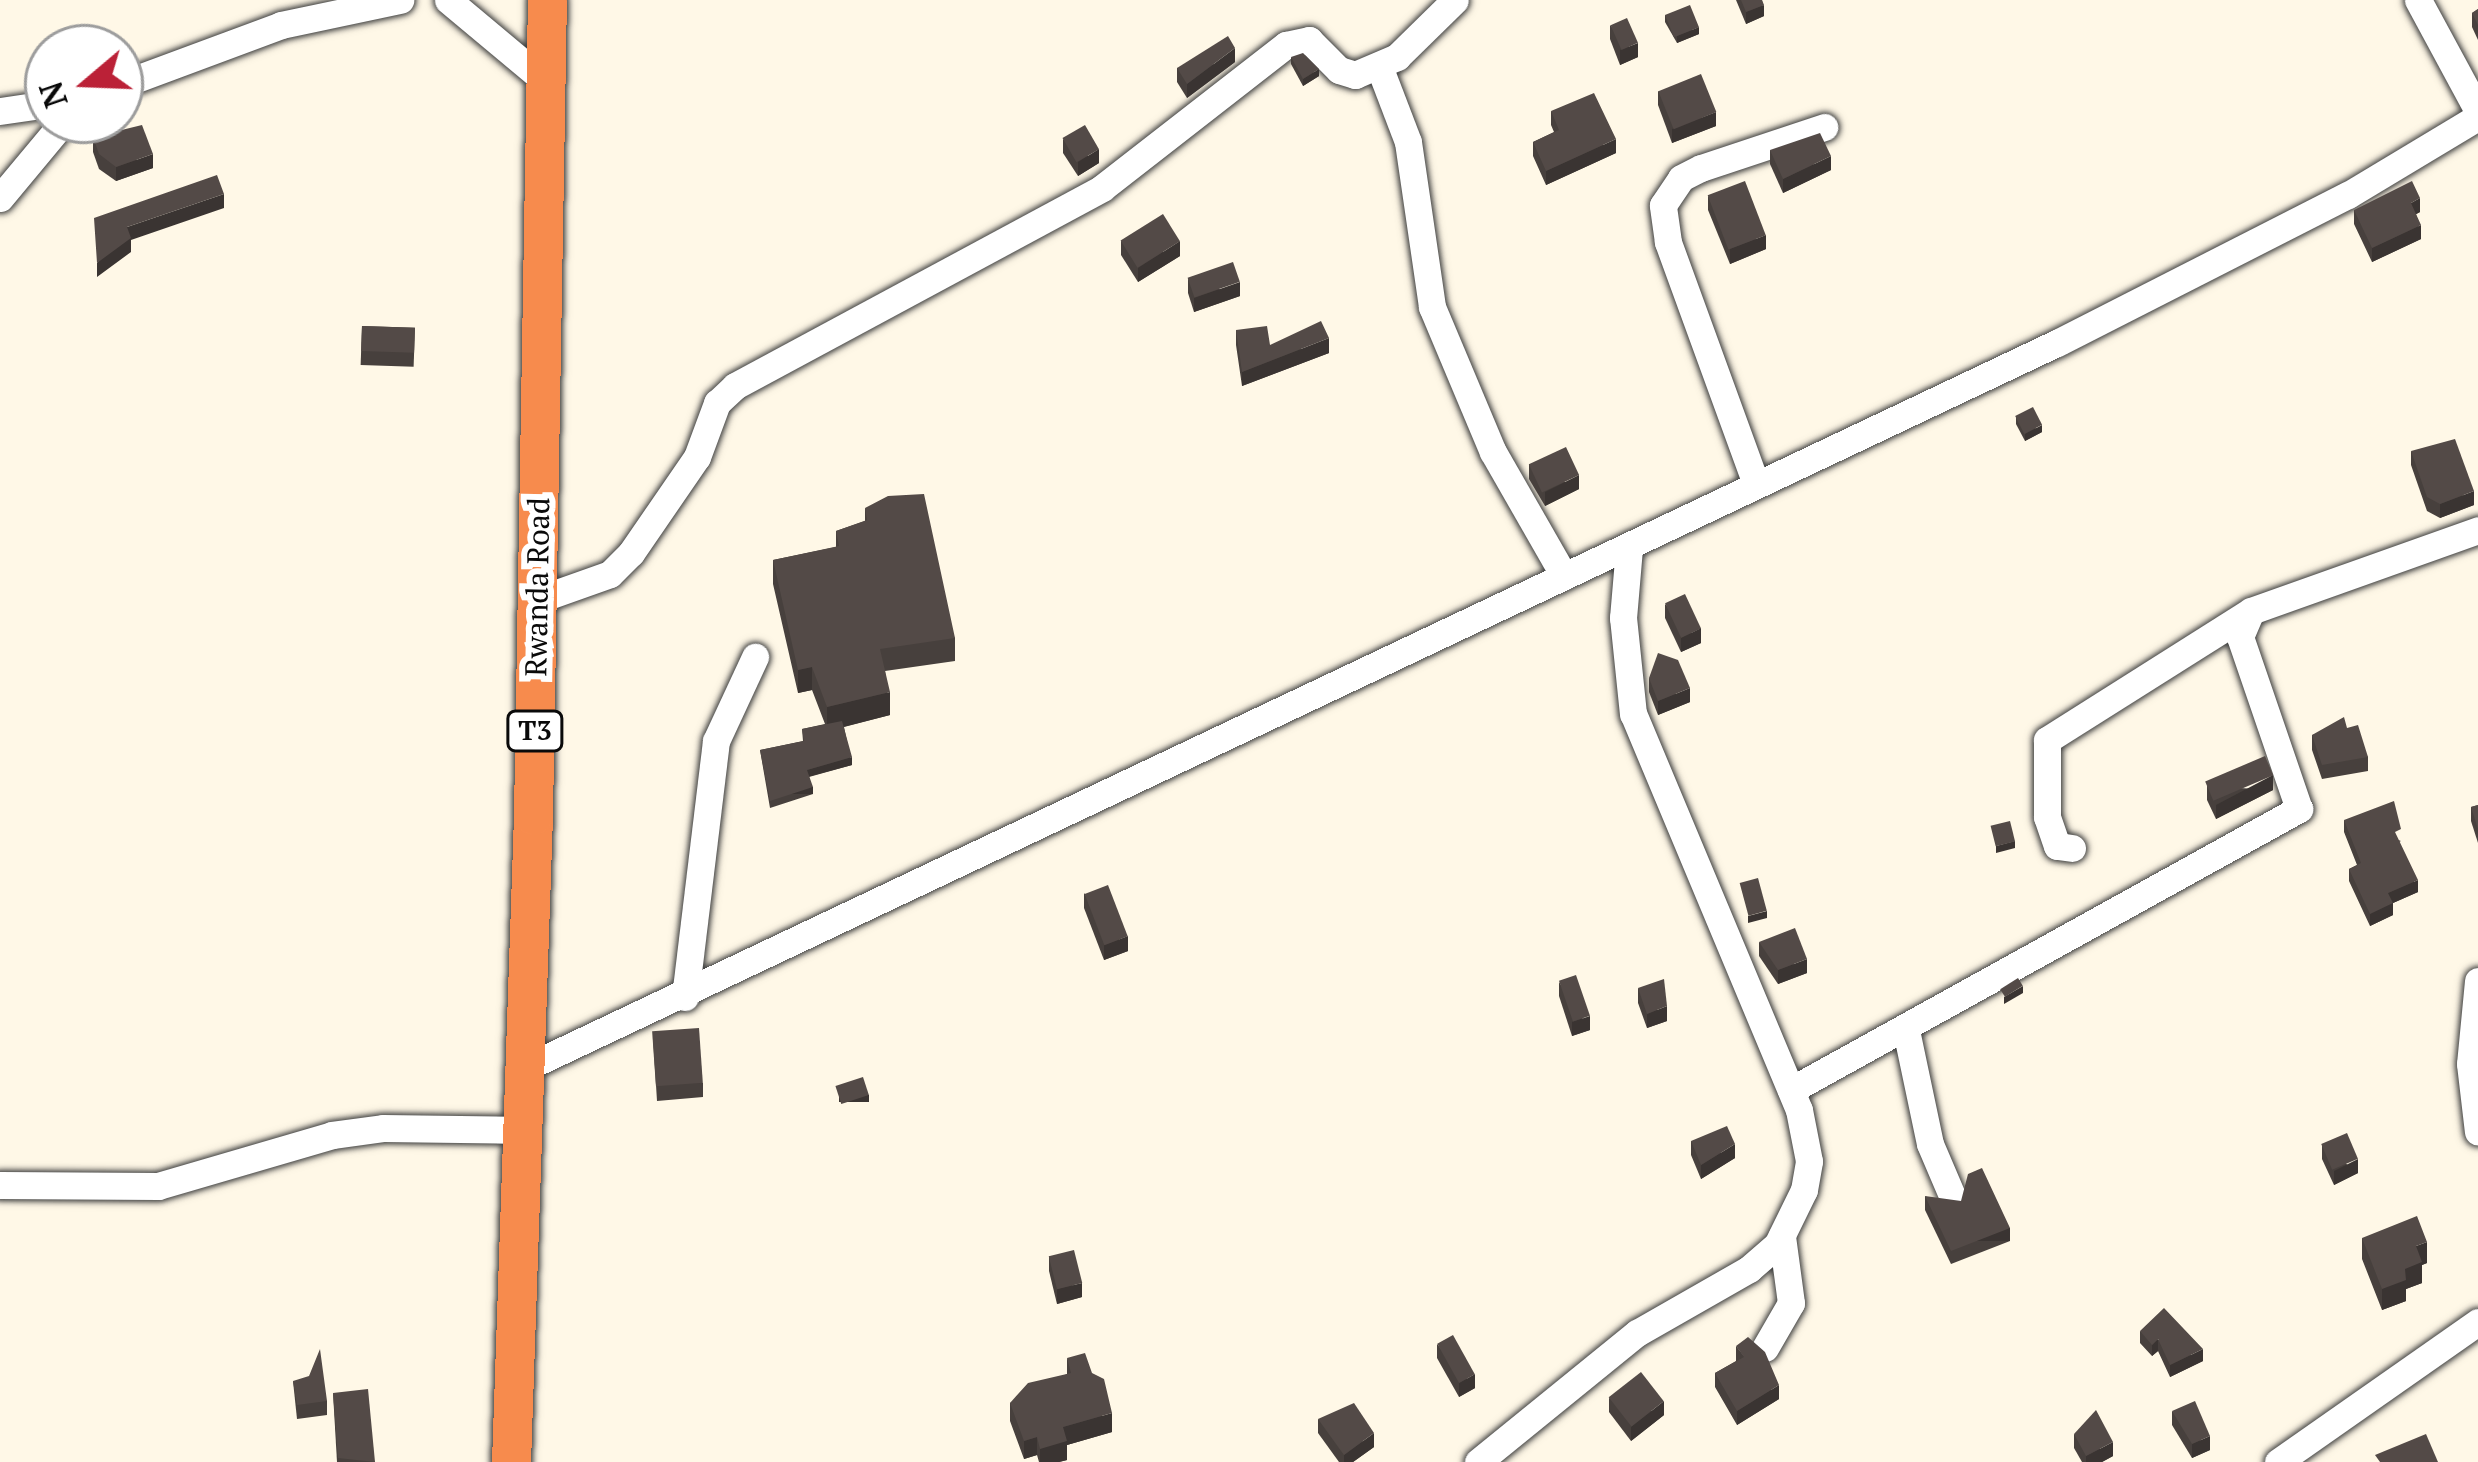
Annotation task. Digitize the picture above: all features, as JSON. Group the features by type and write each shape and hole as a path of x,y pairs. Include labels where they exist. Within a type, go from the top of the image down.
{"highway":[{"name":"Rwanda Road","path":"511,1462 537,600 547,0"}],"street":[{"path":"144,76 280,25 400,0"},
{"path":"448,0 545,81"},
{"path":"537,600 610,574 631,553 697,458 717,403 735,386 1102,188 1286,45 1309,40 1349,75 1379,66 1455,0"},
{"path":"525,1068 685,997 2150,297 2478,114 2418,0"},
{"path":"1379,66 1408,142 1432,307 1493,452 1564,576"},
{"path":"1756,484 1668,242 1663,205 1682,178 1702,168 1823,127"},
{"path":"0,198 44,144"},
{"path":"2072,848 2057,846 2048,818 2047,740 2251,611 2478,530"},
{"path":"1478,1462 1636,1333 1749,1268 1782,1236 1809,1162 1791,1090 1633,714 1623,618 1629,548"},
{"path":"1791,1090 1906,1030 2120,902 2299,808 2240,637 2251,611"},
{"path":"685,997 716,741 754,657"},
{"path":"2478,981 2470,1064 2478,1132"},
{"path":"1906,1030 1930,1144 1953,1198"},
{"path":"0,1186 158,1186 332,1135 521,1130"},
{"path":"1765,1348 1791,1304 1782,1236"},
{"path":"2278,1462 2478,1322"}],"building":[{"path":"1741,0 1762,0 1764,5 1746,12"},
{"path":"1690,5 1699,27 1674,37 1665,15"},
{"path":"1627,18 1638,43 1622,50 1611,25"},
{"path":"1228,36 1235,48 1187,84 1177,68"},
{"path":"1303,53 1319,69 1303,79 1291,57"},
{"path":"1701,74 1716,112 1674,129 1658,91"},
{"path":"1594,93 1616,139 1546,171 1533,142 1559,130 1551,111"},
{"path":"1085,125 1099,149 1076,162 1062,138"},
{"path":"144,130 153,154 116,167 99,154 95,144 144,144"},
{"path":"1820,133 1831,156 1783,179 1770,150"},
{"path":"217,175 224,194 127,227 131,238 97,263 94,218"},
{"path":"1745,181 1766,235 1728,249 1708,195"},
{"path":"2412,181 2420,198 2411,203 2421,225 2372,248 2354,210"},
{"path":"1163,214 1180,241 1138,268 1121,240"},
{"path":"1233,262 1240,282 1194,297 1188,278"},
{"path":"1321,321 1329,338 1242,372 1236,330 1267,326 1270,345"},
{"path":"362,326 415,328 414,353 361,351"},
{"path":"2033,407 2042,425 2024,434 2015,416"},
{"path":"2455,439 2474,491 2440,504 2427,497 2411,451"},
{"path":"1566,447 1579,475 1542,492 1529,464"},
{"path":"924,494 955,638 880,649 890,692 827,707 812,667 798,670 773,560 839,546 836,531 867,520 865,508 888,496"},
{"path":"1685,594 1701,628 1681,638 1665,603"},
{"path":"1658,653 1678,660 1690,688 1658,701 1649,678"},
{"path":"2344,717 2347,728 2358,725 2368,757 2322,765 2312,735"},
{"path":"842,721 852,757 807,770 813,787 770,801 760,750 804,741 802,729"},
{"path":"2265,756 2273,775 2213,801 2205,781"},
{"path":"2394,801 2401,829 2395,832 2418,880 2388,893 2393,903 2370,914 2349,869 2361,863 2344,820"},
{"path":"2010,821 2015,841 1996,846 1991,826"},
{"path":"1758,878 1767,911 1748,916 1740,883"},
{"path":"1108,885 1128,936 1104,945 1085,894"},
{"path":"1795,928 1807,959 1778,970 1759,942"},
{"path":"1576,975 1590,1016 1573,1022 1559,981"},
{"path":"2018,978 2023,986 2005,997 2000,989"},
{"path":"1664,979 1667,1006 1647,1014 1638,988"},
{"path":"699,1028 703,1083 656,1086 652,1031"},
{"path":"863,1077 869,1095 841,1104 835,1086"},
{"path":"1727,1126 1735,1144 1701,1165 1691,1141"},
{"path":"2347,1133 2358,1159 2332,1170 2321,1144"},
{"path":"1982,1168 2010,1228 1951,1251 1925,1196 1961,1201 1968,1174"},
{"path":"2417,1216 2427,1242 2416,1246 2422,1262 2405,1269 2406,1280 2382,1289 2362,1238"},
{"path":"1074,1250 1082,1283 1057,1289 1049,1256"},
{"path":"2164,1308 2203,1349 2170,1365 2158,1339 2152,1345 2140,1331"},
{"path":"1453,1335 1475,1374 1459,1383 1437,1344"},
{"path":"1748,1337 1765,1352 1779,1385 1737,1411 1715,1373 1744,1357 1736,1346"},
{"path":"320,1349 327,1401 297,1405 293,1381 309,1376"},
{"path":"1085,1353 1092,1373 1104,1379 1112,1413 1063,1427 1067,1441 1040,1449 1037,1437 1024,1441 1010,1403 1028,1383 1071,1373 1067,1358"},
{"path":"1641,1372 1664,1401 1631,1426 1609,1397"},
{"path":"368,1389 375,1462 338,1458 333,1393"},
{"path":"2195,1401 2210,1436 2192,1444 2172,1411"},
{"path":"1354,1403 1374,1433 1344,1455 1318,1419"},
{"path":"2096,1410 2113,1442 2086,1456 2074,1434"},
{"path":"2426,1434 2438,1462 2380,1462 2375,1455"}]}
